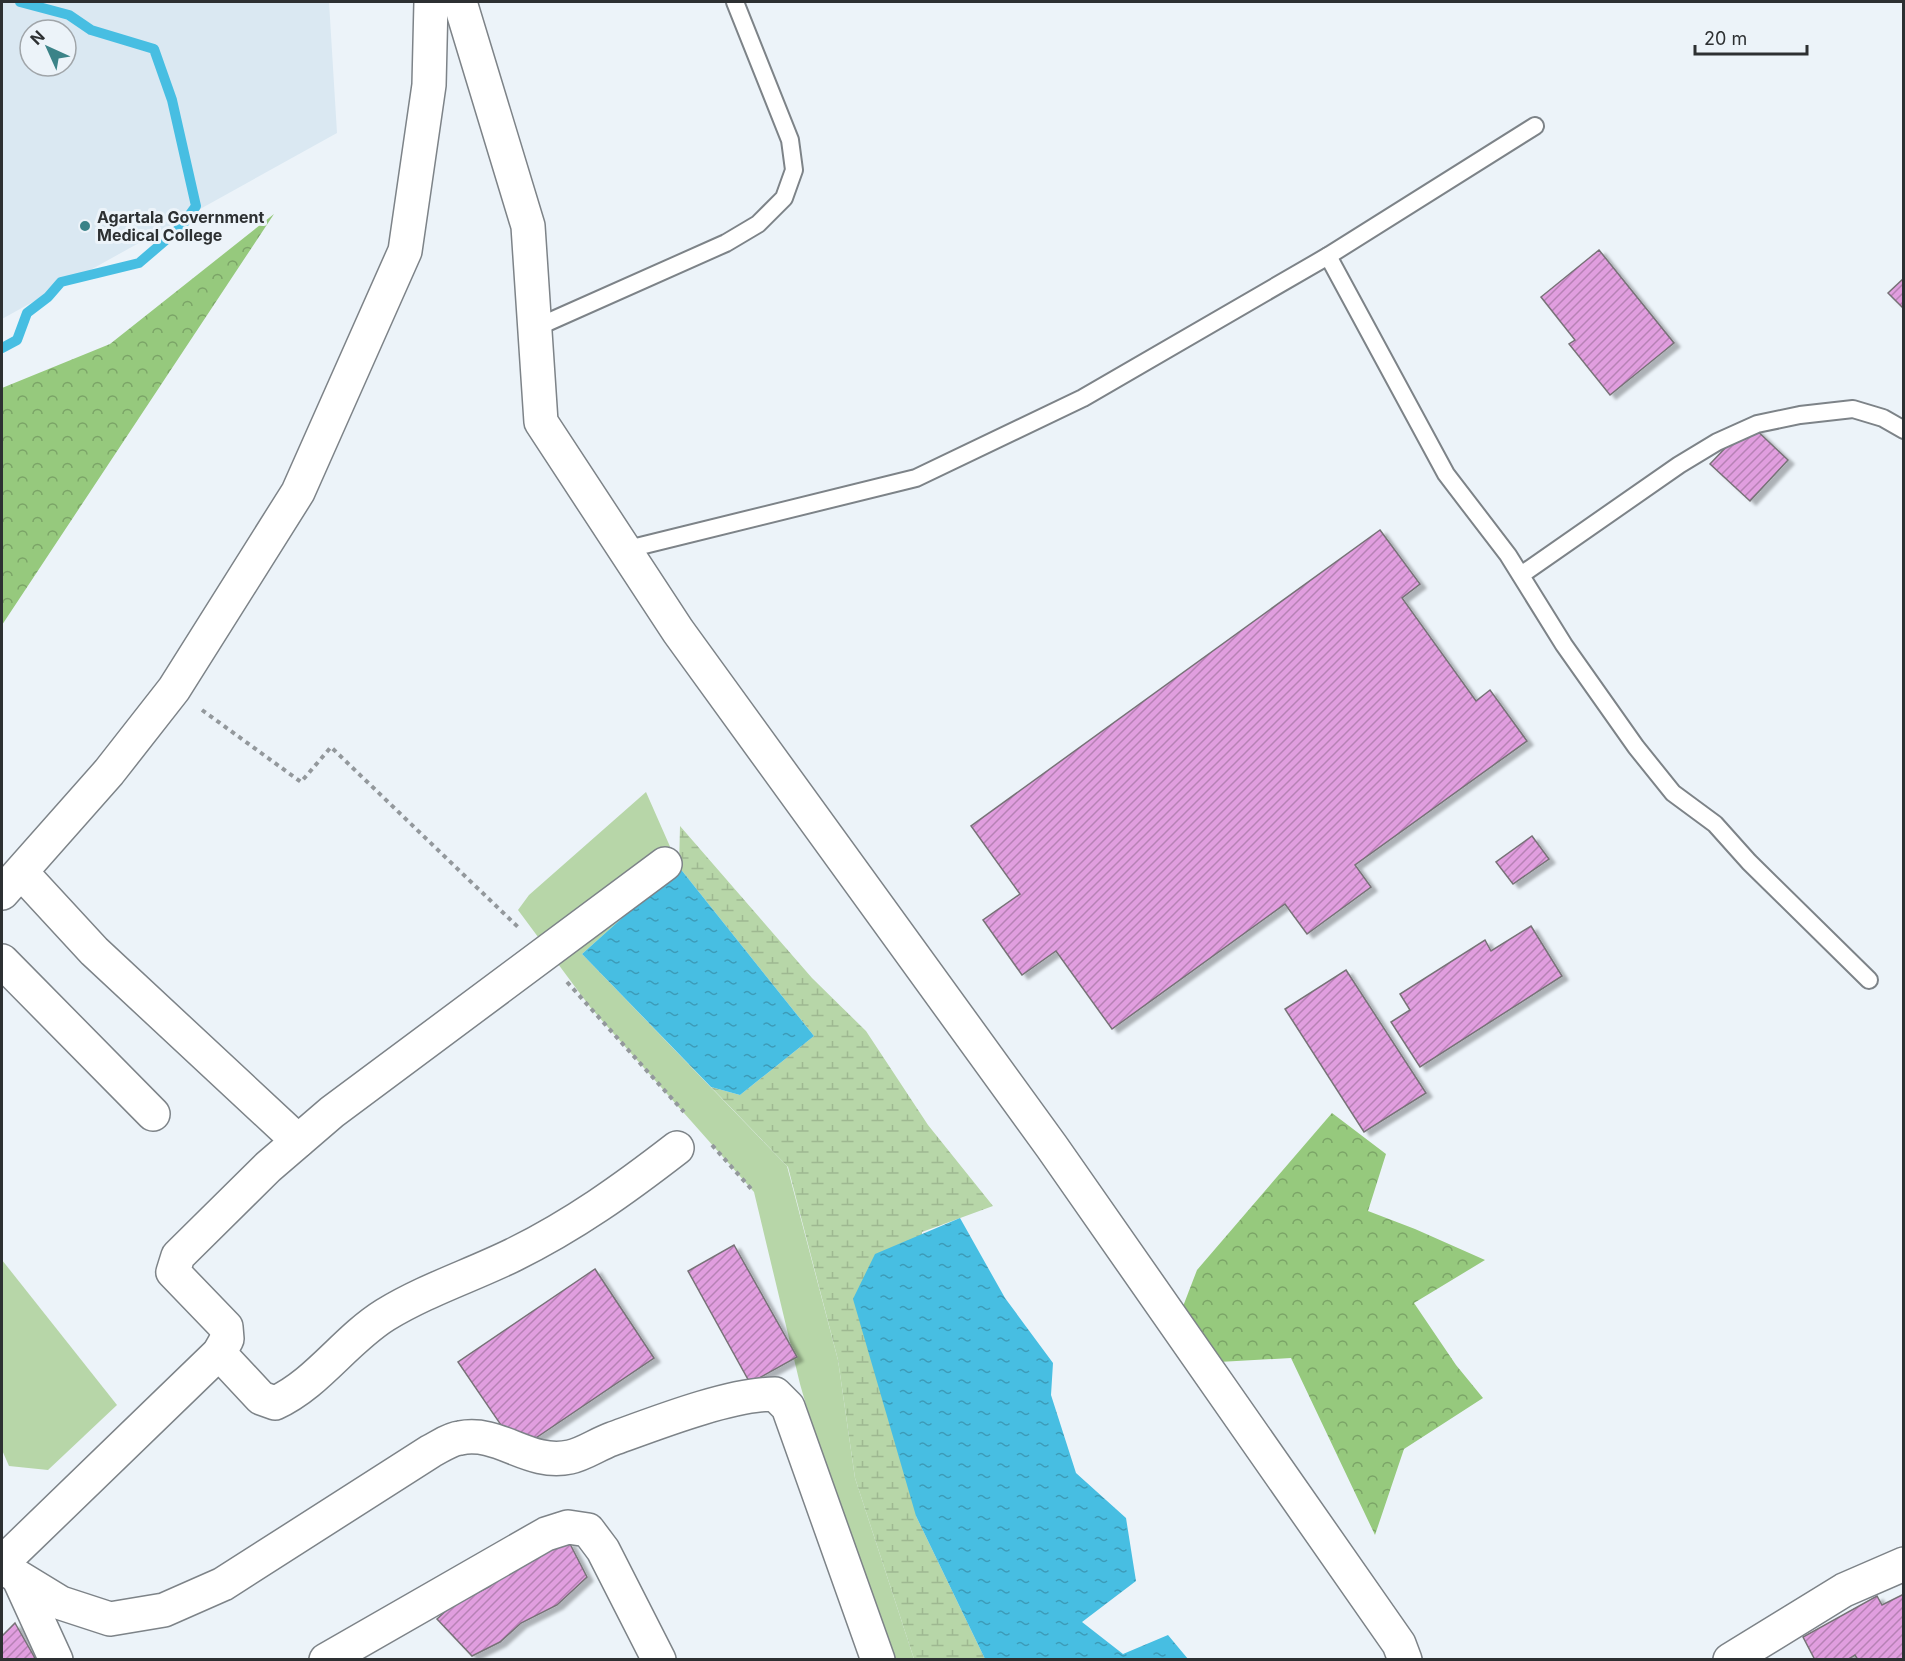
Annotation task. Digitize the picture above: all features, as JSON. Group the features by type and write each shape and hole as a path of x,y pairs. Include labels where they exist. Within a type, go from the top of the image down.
{"street":[{"path":"298,1141 94,951 12,883 109,772 174,689 298,492 405,251 429,85 431,2"},
{"path":"460,2 528,226 541,422 678,631 1052,1147 1399,1644 1405,1659"},
{"path":"7,1570 219,1353 227,1339 226,1327 173,1272 178,1256 298,1141 332,1112 664,864"},
{"path":"2,961 153,1114"},
{"path":"219,1353 261,1398 275,1403 291,1396 359,1334 382,1317 417,1296 540,1241 607,1202 677,1148"},
{"path":"7,1570 60,1603 110,1619 146,1615 164,1610 223,1584 430,1451 458,1438 486,1437 535,1458 570,1457 610,1440 675,1418 758,1394 775,1394 788,1407 878,1659"},
{"path":"326,1659 546,1534 568,1527 588,1530 603,1550 659,1659"},
{"path":"1730,1659 1844,1590 1904,1564"},
{"path":"7,1570 56,1659"}],"lane":[{"path":"535,328 726,243 758,224 784,198 794,170 790,140 735,2"},
{"path":"624,550 916,478 1083,398 1328,256 1535,126"},
{"path":"1328,256 1446,474 1508,555 1564,645 1636,747 1673,793 1715,824 1749,862 1869,980"},
{"path":"1521,575 1679,465 1717,442 1757,424 1800,415 1853,409 1883,418 1904,430"}],"path":[{"path":"174,689 301,782 331,747 504,911 687,1116"},
{"path":"709,1141 754,1192"}],"shaded area":[{"name":"Agartala Government Medical College","path":"2,2 329,2 337,133 2,319"}],"green space":[{"path":"274,214 2,625 2,388 110,344"},
{"path":"646,792 679,867 582,954 787,1166 838,1360 855,1478 914,1659 895,1659 854,1570 800,1384 754,1192 590,1007 518,910 529,895"},
{"path":"680,826 812,978 866,1031 928,1125 993,1206 922,1232 916,1516 985,1659 914,1659 855,1478 838,1360 788,1167 711,1087 740,1095 814,1036 679,867"},
{"path":"1332,1113 1386,1154 1368,1211 1485,1260 1414,1303 1456,1365 1483,1398 1404,1449 1375,1535 1291,1358 1201,1363 1182,1309 1197,1270"},
{"path":"2,1260 117,1405 48,1470 9,1466 2,1450"}],"water":[{"path":"679,867 814,1036 740,1095 711,1087 582,954"},
{"path":"960,1218 1005,1298 1053,1363 1051,1395 1076,1473 1126,1518 1136,1581 1082,1622 1123,1654 1168,1635 1188,1659 985,1659 916,1516 853,1299 875,1254"}],"building":[{"path":"1599,250 1674,343 1610,395 1569,344 1575,340 1541,297"},
{"path":"1904,278 1904,309 1888,293"},
{"path":"1749,423 1788,460 1750,501 1710,464"},
{"path":"1380,530 1420,584 1402,598 1476,701 1490,690 1527,741 1355,865 1371,887 1307,934 1285,904 1112,1029 1056,951 1022,975 983,920 1020,894 971,826"},
{"path":"1532,836 1549,859 1513,884 1496,862"},
{"path":"1531,926 1562,976 1420,1067 1391,1022 1410,1010 1400,994 1485,940 1491,951"},
{"path":"1346,970 1426,1093 1364,1132 1285,1009"},
{"path":"734,1245 797,1357 750,1383 688,1271"},
{"path":"595,1269 654,1358 518,1450 458,1362"},
{"path":"569,1542 587,1577 557,1605 521,1623 500,1642 472,1656 437,1619 450,1607 489,1587 527,1552"},
{"path":"1904,1594 1904,1660 1858,1660 1855,1655 1847,1660 1815,1660 1803,1637 1877,1596 1882,1605"},
{"path":"15,1623 36,1660 2,1660 2,1636"}],"waterway":[{"path":"2,348 17,340 27,313 48,297 61,282 139,263 181,227 196,206 172,100 154,49 91,30 69,15 20,2"}],"place":[{"name":"Agartala Government Medical College","path":"85,226"}]}
